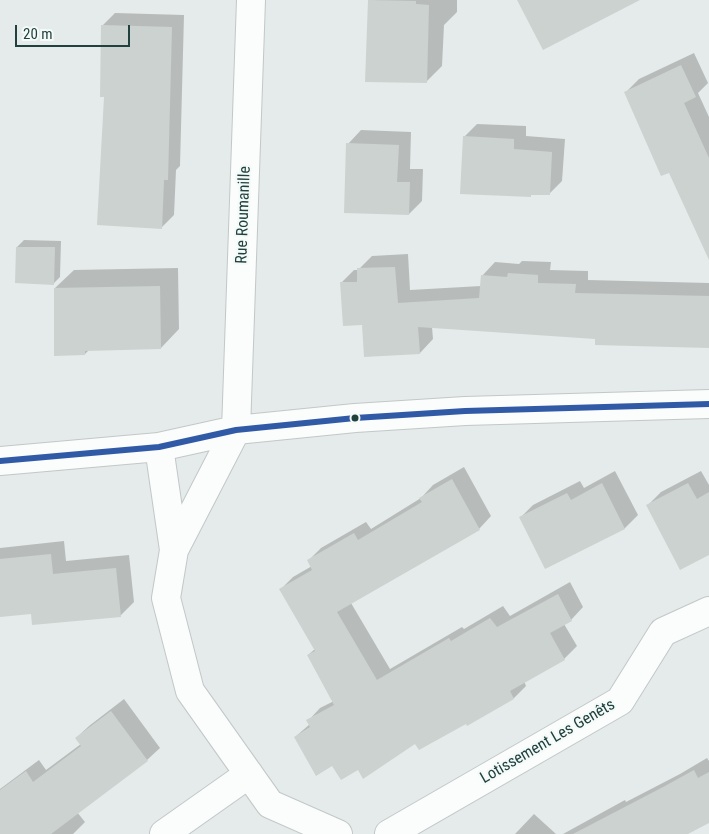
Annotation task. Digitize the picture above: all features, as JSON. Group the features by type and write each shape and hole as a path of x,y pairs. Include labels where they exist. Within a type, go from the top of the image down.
{"street":[{"name":"Rue Roumanille","path":"236,430 251,0"},
{"path":"0,461 159,447 236,430 356,418 465,411 709,404"},
{"path":"174,550 236,430"},
{"path":"159,447 174,550 166,598 190,691 270,804 338,834"},
{"name":"Lotissement Les Genêts","path":"389,834 620,700 664,632 709,611"},
{"path":"164,834 249,774"}],"building":[{"path":"368,0 416,1 416,4 429,5 427,83 365,82"},
{"path":"517,0 640,0 543,50"},
{"path":"101,25 172,27 168,180 164,180 162,229 97,225 104,97 100,97"},
{"path":"681,65 696,97 684,103 709,158 709,260 669,173 661,176 624,92"},
{"path":"463,136 514,139 514,149 552,152 550,195 531,195 531,197 460,194"},
{"path":"346,143 399,145 397,182 410,182 409,215 344,213"},
{"path":"16,247 55,247 54,285 15,283"},
{"path":"395,267 398,303 479,298 481,275 507,277 508,273 538,275 538,283 576,284 575,293 709,296 709,348 595,345 595,339 418,327 420,354 364,357 362,325 343,326 340,282 357,282 357,268"},
{"path":"160,286 161,349 85,351 85,355 54,356 54,288"},
{"path":"452,479 480,530 337,612 377,680 449,638 451,641 490,618 497,627 558,594 572,621 550,633 565,660 510,691 514,699 467,726 466,724 419,750 415,744 363,779 358,770 341,780 332,766 316,776 294,737 310,727 306,720 334,705 307,655 315,651 279,589 312,570 307,560 354,533 358,540 422,502 419,498"},
{"path":"602,483 625,529 545,569 519,517 567,493 571,500"},
{"path":"688,483 697,499 709,492 709,555 680,570 646,505"},
{"path":"51,554 53,574 116,568 121,617 32,625 31,614 0,617 0,559"},
{"path":"111,711 148,761 51,834 0,834 0,790 26,771 33,782 81,746 75,738"},
{"path":"694,770 698,778 709,772 709,823 688,834 573,834 665,786"}],"transit line":[{"path":"0,461 159,447 236,430 355,418 465,411 709,404"}]}
